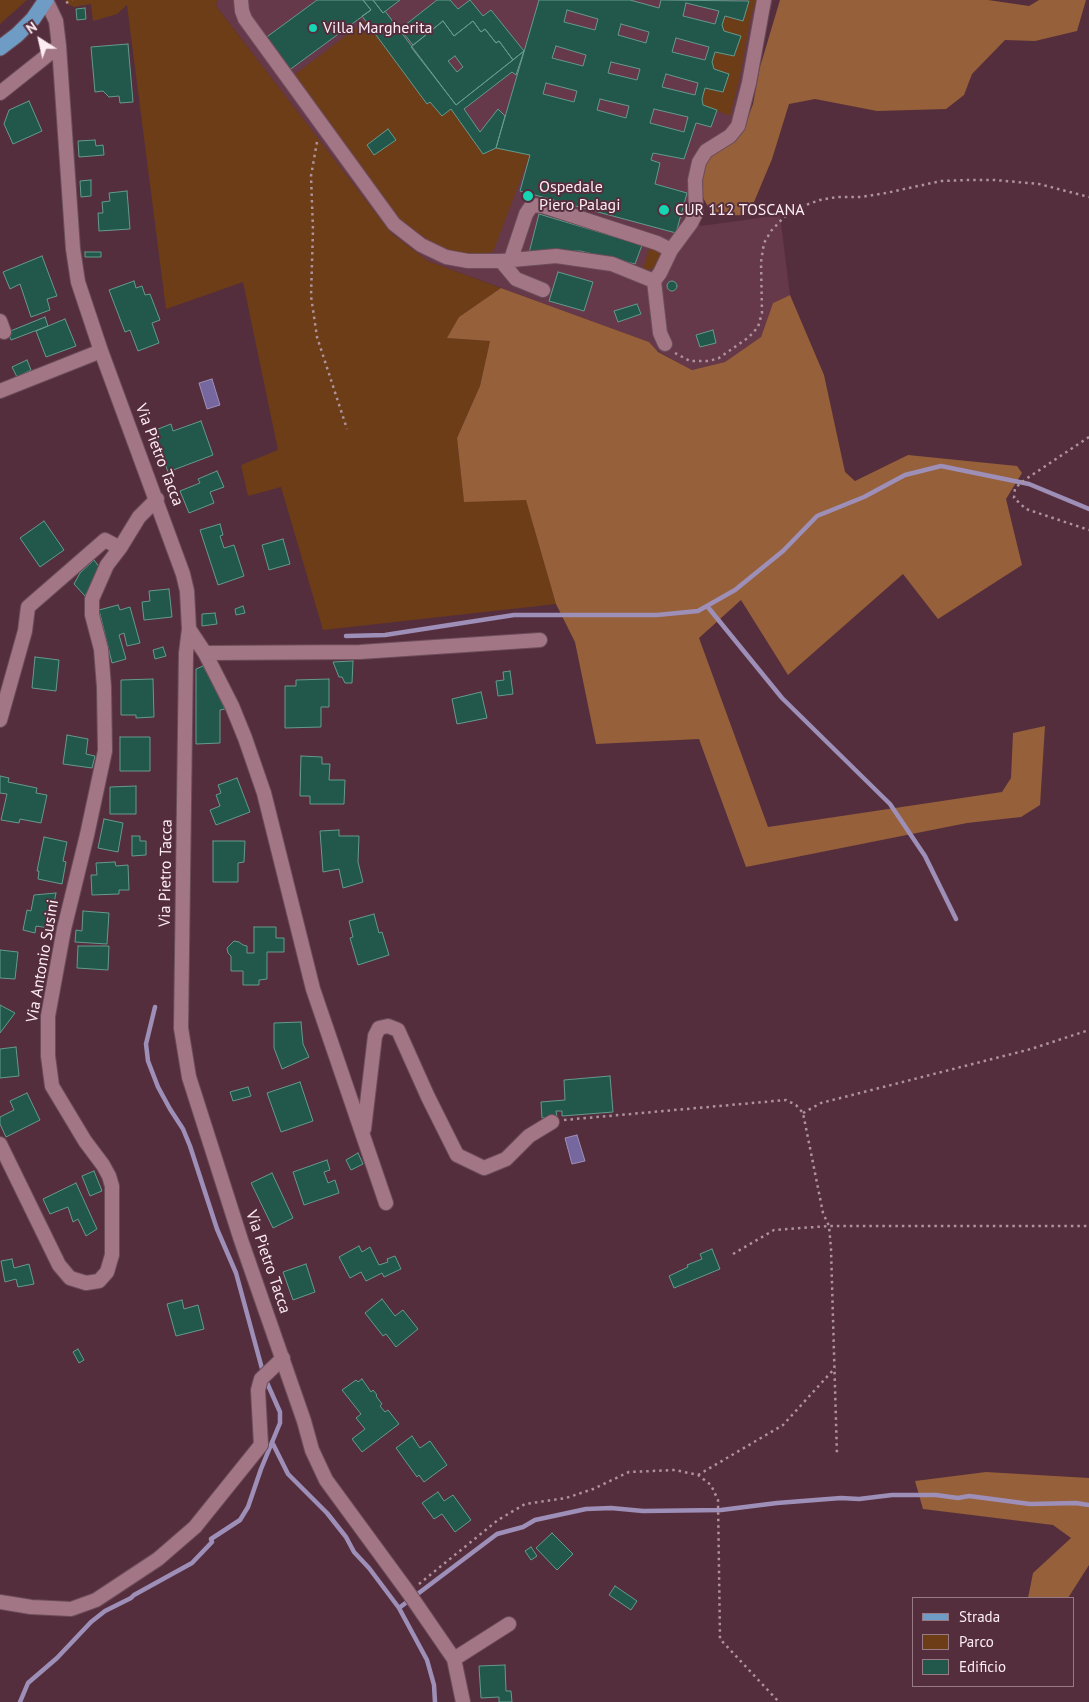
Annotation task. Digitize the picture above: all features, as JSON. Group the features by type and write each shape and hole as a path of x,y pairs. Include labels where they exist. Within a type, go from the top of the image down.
{"main road":[{"path":"0,48 33,19 46,0"}],"street":[{"name":"Via Pietro Tacca","path":"46,0 56,21 59,46 73,249 78,282 101,351 184,574 187,591 189,629 186,653 181,1028 189,1077 241,1240 283,1358 312,1450 326,1480 408,1592 454,1659 464,1702"},
{"path":"241,0 245,19 323,127 394,224 420,245 446,257 468,261 556,256 612,264 654,281"},
{"path":"665,344 660,333 654,281 671,250 688,228 696,213 695,180 699,162 706,151 730,136 738,126 749,83 764,0"},
{"path":"0,93 59,46"},
{"path":"506,260 526,214 532,205 543,206 658,242 671,250"},
{"path":"506,260 516,279 543,290"},
{"path":"0,391 101,351"},
{"name":"Via Antonio Susini","path":"0,1144 59,1264 70,1278 86,1283 99,1281 107,1272 112,1255 112,1186 109,1176 84,1141 52,1086 48,1056 48,1016 64,929 105,751 104,687 101,649 92,615 92,599 108,565 139,517 157,499"},
{"path":"0,720 25,631 28,607 105,540 120,548"},
{"path":"189,629 205,653 232,706 264,793 313,989 386,1203"},
{"path":"205,653 360,652 540,640"},
{"path":"363,1132 375,1036 379,1028 388,1026 398,1030 457,1155 484,1168 506,1159 529,1136 552,1122"},
{"path":"0,1602 32,1607 71,1609 96,1600 158,1559 196,1527 261,1445 258,1390 262,1379 283,1358"},
{"path":"454,1659 509,1624"}],"path":[{"path":"56,21 66,1 72,0"},
{"path":"323,127 315,148 311,176 314,230 311,296 317,337 347,429"},
{"path":"665,344 690,361 702,362 719,358 749,338 758,327 762,313 761,262 764,243 771,231 784,217 800,207 820,200 837,197 861,197 941,181 967,180 995,180 1039,184 1089,197"},
{"path":"1089,437 1026,479 1015,488 1014,498 1026,509 1089,530"},
{"path":"803,1113 821,1103 1031,1049 1089,1030"},
{"path":"552,1122 786,1100 796,1105 803,1113 823,1213 828,1226 831,1249 837,1456"},
{"path":"733,1254 774,1230 828,1226 1089,1226"},
{"path":"698,1475 783,1425 835,1368"},
{"path":"408,1592 498,1520 525,1504 566,1498 593,1489 629,1472 675,1470 698,1475 711,1485 718,1500 720,1640 779,1702"}],"shaded area":[{"name":"Ospedale Piero Palagi","path":"217,0 773,0 739,132 690,213 701,226 780,215 790,295 773,303 761,337 725,362 692,370 654,349 649,342 428,261 391,233 216,6"},
{"path":"780,0 988,0 1029,6 1039,0 1086,0 1077,31 1035,41 1005,40 972,74 964,95 946,109 877,111 815,99 789,104 772,159 754,202 743,215 713,216 699,190 703,169 711,151 743,131 753,104 760,67"},
{"path":"501,288 649,342 658,352 692,370 725,362 761,337 773,303 790,295 824,375 845,472 855,481 908,455 1017,466 1022,473 1006,499 1022,565 938,619 903,574 788,675 741,600 699,638 768,827 1002,792 1011,778 1013,733 1045,726 1040,805 1021,817 967,823 746,867 699,739 596,744 575,642 556,604 526,500 464,502 457,438 480,386 490,341 447,338 459,317"},
{"path":"212,379 220,405 207,409 199,383"},
{"path":"577,1135 585,1161 572,1164 565,1138"},
{"path":"986,1472 1089,1478 1089,1565 1069,1597 1028,1597 1033,1573 1071,1538 1053,1525 923,1509 915,1481"}],"green space":[{"path":"0,0 27,0 0,24"},
{"path":"66,0 217,0 216,6 391,233 428,261 501,288 459,317 448,338 490,341 480,386 457,438 464,501 526,499 556,604 323,630 281,487 248,496 241,465 278,450 243,282 166,309 127,5 117,14 93,21 91,4 74,7 66,3"},
{"path":"747,0 756,0 730,116 703,105 702,99 705,88 723,92 729,74 714,69 712,62 715,52 734,56 722,25 725,16 743,20 749,1"},
{"path":"365,21 427,104 430,102 442,116 451,109 483,154 496,148 530,155 493,252 465,256 446,251 397,220 293,76"},
{"path":"651,243 661,252 662,256 656,268 647,270 643,268"}],"building":[{"name":"Villa Margherita","path":"317,0 363,0 371,10 288,71 264,39"},
{"path":"363,0 373,0 383,13 385,11 456,105 524,51 516,75 512,72 464,109 480,132 498,109 505,116 496,148 483,154 451,109 442,116 430,102 427,104 362,16 371,10"},
{"path":"373,0 400,0 383,13"},
{"path":"437,0 450,0 458,9 470,0 483,16 491,10 524,51 513,60 499,41 496,43 485,29 481,32 473,21 454,36 443,21 413,45 400,29"},
{"path":"539,0 630,0 659,8 661,0 749,1 743,21 725,16 722,25 724,31 741,36 734,56 715,52 712,62 714,69 729,74 723,92 705,88 702,99 703,105 717,110 711,127 696,123 684,159 653,153 651,160 660,163 655,184 687,193 676,233 520,191 530,155 496,148","holes":["686,3 719,11 715,24 683,16","567,10 598,19 595,30 564,22","621,24 649,32 646,43 618,35","676,38 709,47 705,60 672,52","556,46 586,55 583,66 552,58","611,62 640,69 637,80 608,73","666,74 698,83 695,95 662,87","546,83 577,91 574,102 543,94","600,99 629,106 626,118 597,110","654,109 688,117 684,132 650,123"]},
{"path":"85,8 86,19 77,20 76,9"},
{"path":"443,21 454,36 473,21 481,32 485,29 496,43 499,41 513,60 456,105 411,47","holes":["455,56 463,67 457,72 448,61"]},
{"path":"128,44 133,102 120,103 119,96 109,97 103,91 95,92 91,47"},
{"path":"29,101 42,131 13,144 4,124 9,110"},
{"path":"388,129 396,140 374,155 367,145"},
{"path":"95,140 96,146 103,145 104,155 79,157 78,141"},
{"path":"91,180 91,196 81,197 80,181"},
{"path":"127,191 130,229 99,231 98,213 103,213 102,202 110,201 109,193"},
{"path":"539,214 642,245 635,264 580,251 529,253"},
{"path":"85,252 101,252 101,257 85,257"},
{"path":"42,256 57,296 47,299 50,310 31,317 20,284 10,289 3,272"},
{"path":"558,272 593,282 584,311 549,301"},
{"path":"134,281 136,288 142,286 145,295 150,294 160,320 152,323 159,343 138,351 130,330 125,332 109,290"},
{"path":"670,281 674,281 677,286 676,290 670,291 667,288 667,284"},
{"path":"637,304 641,314 618,322 614,311"},
{"path":"45,317 48,326 11,340 8,332"},
{"path":"65,319 76,346 46,357 36,331"},
{"path":"713,330 716,343 700,347 696,335"},
{"path":"27,360 31,370 17,377 12,367"},
{"path":"201,421 213,455 168,472 153,431 171,424 173,431"},
{"path":"217,471 224,487 210,492 214,503 189,513 180,491 200,483 198,479"},
{"path":"44,521 64,550 40,567 20,538"},
{"path":"220,524 223,535 220,536 224,548 234,545 244,576 218,585 200,530"},
{"path":"283,539 290,564 269,570 262,545"},
{"path":"94,560 100,568 85,596 74,584 80,573"},
{"path":"169,589 172,617 144,620 142,602 150,601 149,591"},
{"path":"118,605 120,610 130,607 140,643 127,646 124,633 119,635 126,659 112,663 99,610"},
{"path":"243,606 245,613 236,615 235,609"},
{"path":"215,613 217,624 202,626 202,614"},
{"path":"163,647 166,656 155,659 153,650"},
{"path":"35,657 59,660 56,691 32,688"},
{"path":"353,661 352,683 345,683 342,677 339,677 333,662"},
{"path":"203,666 225,709 220,710 220,743 196,744 196,669"},
{"path":"510,671 513,694 498,696 496,681 504,680 503,672"},
{"path":"153,679 154,717 136,718 136,715 121,715 121,680"},
{"path":"329,679 329,707 321,707 321,727 285,728 285,686 296,686 296,680"},
{"path":"481,692 487,718 457,724 452,699"},
{"path":"67,735 88,739 86,754 95,756 92,768 63,764"},
{"path":"120,737 150,737 150,771 120,771"},
{"path":"301,756 322,757 322,764 330,764 329,780 345,780 344,804 310,804 310,796 300,796"},
{"path":"0,776 9,778 8,782 37,788 36,793 47,795 41,823 20,819 19,823 1,820 7,794 0,793"},
{"path":"237,778 250,812 216,825 210,810 220,806 216,795 221,793 218,785"},
{"path":"136,786 136,814 110,814 110,787"},
{"path":"104,819 123,823 118,852 98,848"},
{"path":"339,830 339,836 359,836 358,862 363,882 343,888 339,869 323,872 320,831"},
{"path":"132,836 140,836 140,841 146,841 146,855 132,856"},
{"path":"44,837 67,842 63,861 66,862 62,884 38,879 39,871 37,871"},
{"path":"213,841 245,841 244,862 238,863 238,882 213,882"},
{"path":"115,862 116,866 128,865 129,890 119,890 119,894 92,895 91,875 97,875 96,863"},
{"path":"56,893 49,928 36,926 35,933 23,930 27,910 31,911 34,895"},
{"path":"83,911 109,913 107,944 75,942 76,930 82,931"},
{"path":"374,914 379,933 382,932 389,955 358,965 350,938 353,937 349,921"},
{"path":"254,927 276,927 276,938 284,938 284,952 267,952 267,979 259,980 259,985 243,985 243,971 231,971 231,956 227,948 234,941 247,946 247,953 254,953"},
{"path":"78,946 109,946 108,970 77,968"},
{"path":"0,950 18,952 15,979 0,978"},
{"path":"0,1005 15,1013 0,1033"},
{"path":"301,1022 303,1044 309,1057 282,1069 274,1048 274,1023"},
{"path":"16,1047 19,1076 0,1078 0,1049"},
{"path":"610,1076 613,1112 562,1116 562,1111 556,1111 557,1117 542,1118 541,1102 565,1100 564,1080"},
{"path":"300,1082 313,1121 281,1132 267,1093"},
{"path":"248,1087 251,1096 233,1101 230,1092"},
{"path":"27,1093 40,1120 6,1137 0,1124 0,1117 14,1110 10,1101"},
{"path":"358,1153 363,1164 351,1170 346,1160"},
{"path":"327,1160 330,1170 324,1172 328,1183 335,1180 339,1193 304,1205 293,1172"},
{"path":"94,1171 102,1191 90,1196 82,1176"},
{"path":"272,1173 293,1218 273,1228 251,1183"},
{"path":"76,1183 97,1229 86,1236 78,1219 73,1222 68,1207 50,1214 43,1199"},
{"path":"359,1246 362,1252 370,1247 379,1265 388,1262 387,1259 395,1256 401,1269 384,1277 382,1273 366,1281 361,1272 350,1278 339,1257"},
{"path":"712,1249 720,1269 674,1288 669,1276 688,1267 687,1265 702,1259 700,1254"},
{"path":"12,1259 14,1268 29,1264 34,1284 18,1287 16,1279 5,1282 1,1261"},
{"path":"306,1264 315,1292 293,1300 283,1272"},
{"path":"382,1299 395,1316 403,1310 418,1329 396,1347 386,1334 383,1336 365,1313"},
{"path":"182,1300 184,1309 198,1305 204,1329 176,1336 167,1304"},
{"path":"78,1349 84,1360 79,1363 73,1352"},
{"path":"362,1379 371,1392 373,1390 377,1395 382,1404 380,1406 385,1412 388,1410 399,1424 362,1452 352,1439 365,1429 356,1418 361,1414 342,1390 356,1380 358,1382"},
{"path":"412,1436 420,1448 430,1441 447,1465 424,1482 419,1475 417,1477 396,1448"},
{"path":"438,1492 444,1501 453,1495 471,1520 455,1532 442,1514 434,1519 422,1503"},
{"path":"552,1533 573,1554 557,1570 536,1548"},
{"path":"531,1547 537,1556 531,1560 525,1551"},
{"path":"615,1586 637,1601 631,1610 609,1595"},
{"path":"505,1665 506,1691 511,1691 512,1702 499,1702 499,1697 481,1698 479,1666"}],"waterway":[{"path":"346,636 385,635 514,615 657,615 698,611 735,590 783,551 817,516 864,497 905,475 941,466 1029,484 1089,509"},
{"path":"707,606 782,698 890,804 925,856 956,919"},
{"path":"20,1702 28,1683 57,1658 91,1622 105,1611 192,1563 212,1542 211,1539 240,1520 248,1507 280,1423 280,1412 264,1376 236,1273 217,1229 190,1146 183,1129 158,1087 148,1061 146,1044 155,1007"},
{"path":"272,1442 288,1474 327,1513 346,1537 354,1552 369,1568 399,1608 427,1660 434,1685 435,1702"},
{"path":"399,1608 497,1534 523,1527 535,1520 586,1509 611,1508 643,1511 721,1510 777,1503 841,1498 859,1499 892,1495 936,1495 958,1498 969,1496 1030,1504 1076,1503 1089,1505"}],"place":[{"name":"Villa Margherita","path":"313,28"},
{"name":"Ospedale Piero Palagi","path":"528,196"},
{"name":"CUR 112 TOSCANA","path":"664,210"}]}
